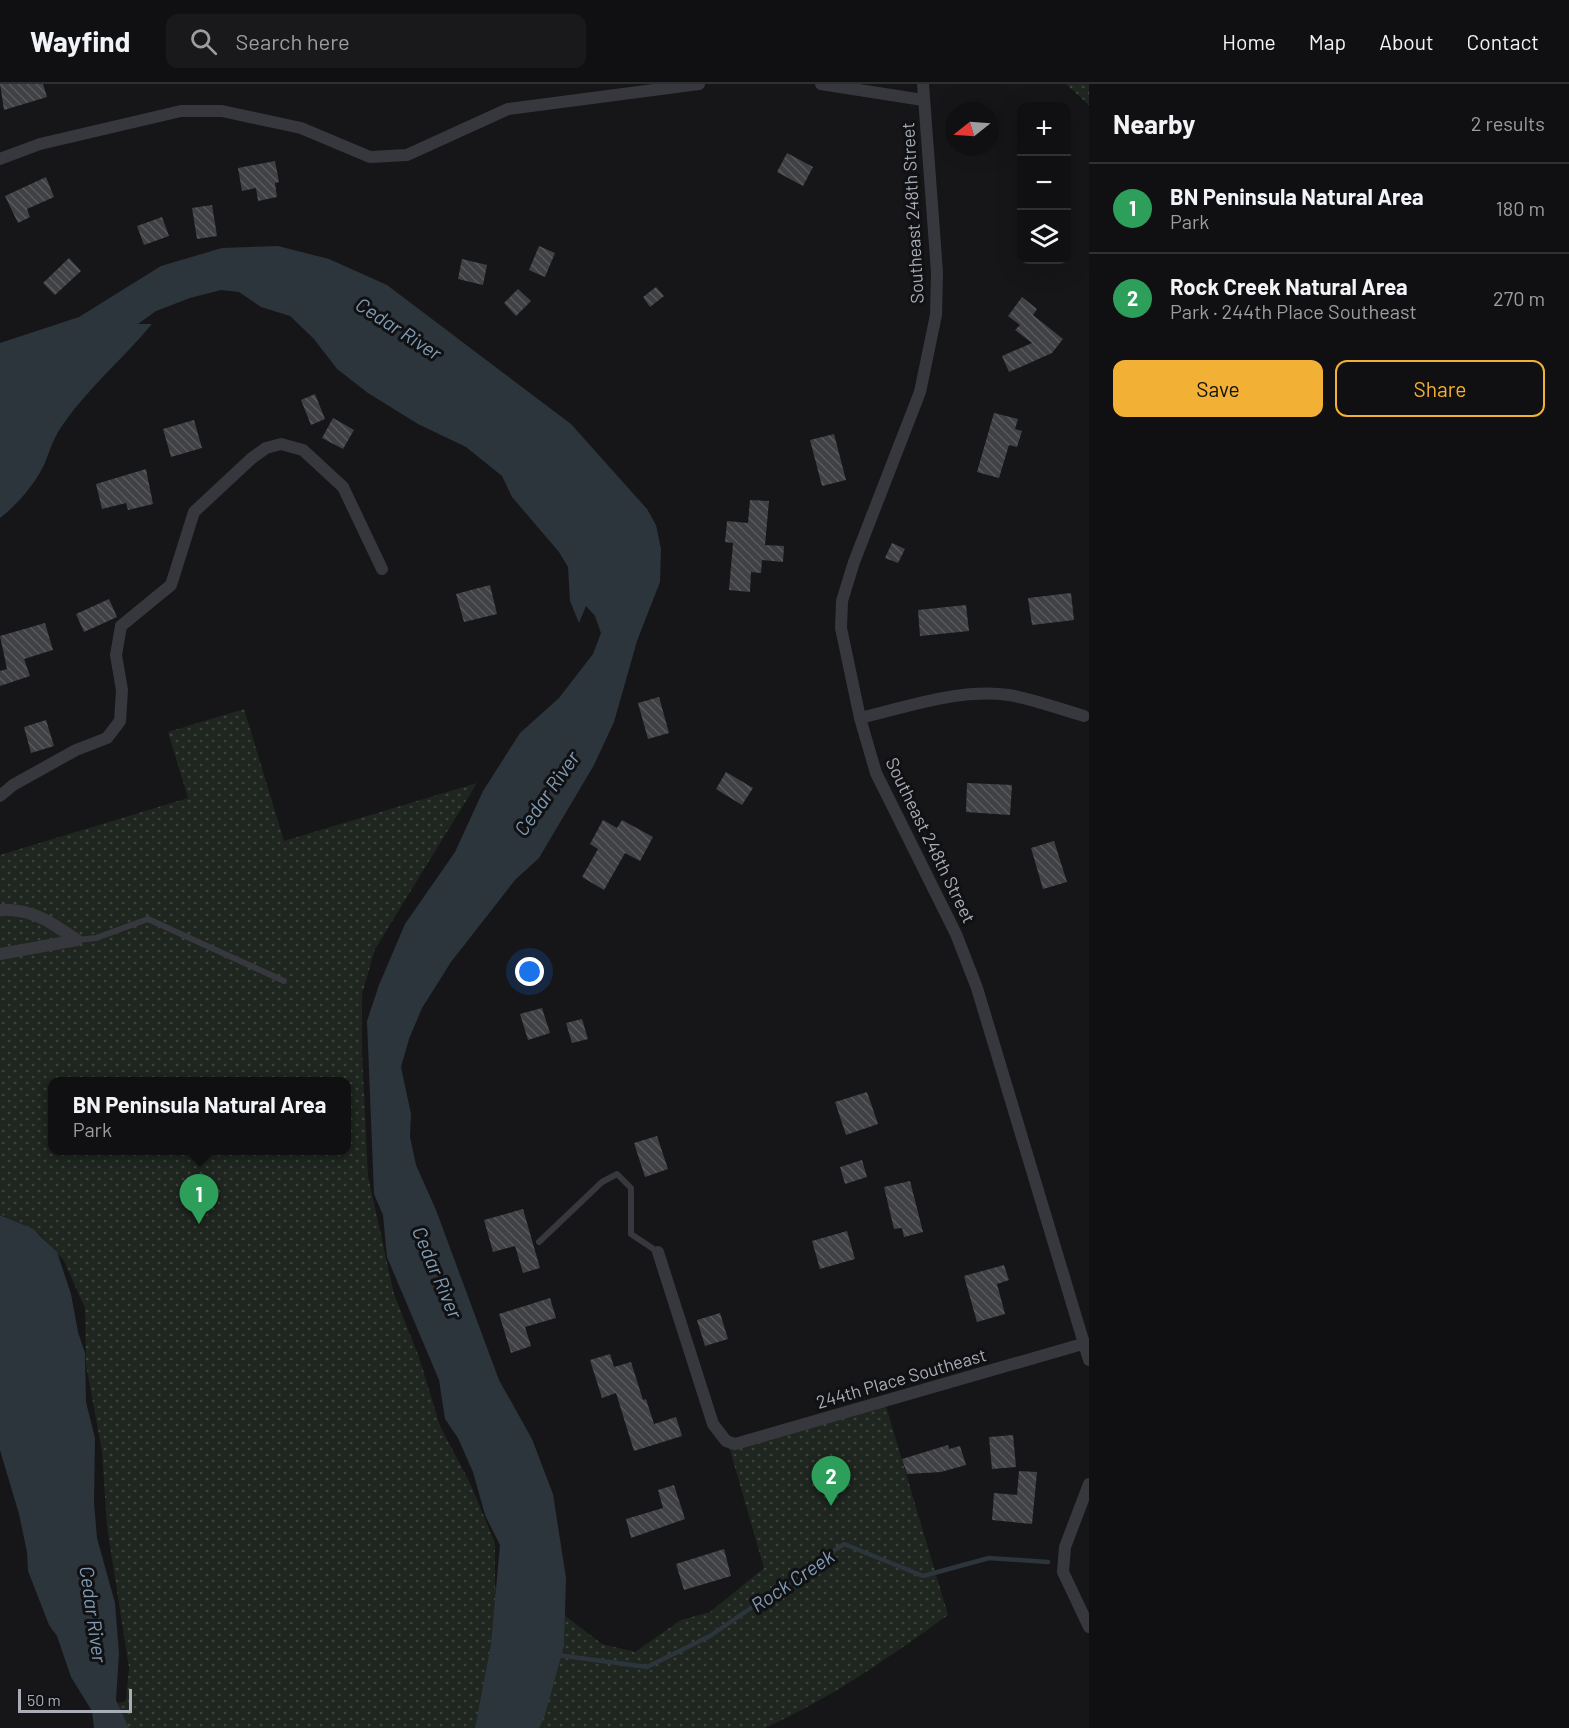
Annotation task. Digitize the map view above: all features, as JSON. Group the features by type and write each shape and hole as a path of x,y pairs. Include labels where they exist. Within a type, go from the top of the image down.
{"street":[{"path":"0,159 40,144 181,111 222,111 301,128 370,157 407,155 508,109 699,84"},
{"path":"821,84 923,100"},
{"name":"Southeast 248th Street","path":"923,84 936,267 936,315 920,392 854,562 842,601 841,628 860,718 876,773 956,934 977,988 1086,1343 1089,1360"},
{"path":"0,796 13,785 76,750 107,738 120,721 122,690 116,655 121,626 171,585 194,512 266,448 281,444 303,450 343,487 382,569"},
{"path":"860,718 933,701 994,694 1026,699 1087,716"},
{"path":"0,910 19,909 54,924 78,940"},
{"path":"0,954 78,940"},
{"name":"244th Place Southeast","path":"658,1252 714,1424 726,1441 744,1443 1086,1343"},
{"path":"1089,1484 1065,1547 1063,1572 1089,1626"}],"lane":[{"path":"78,940 96,938 148,919 284,981"},
{"path":"539,1242 602,1182 617,1174 631,1188 631,1234 658,1252"}],"shaded area":[{"path":"1066,84 1089,84 1089,105"},
{"path":"244,709 284,841 477,783 375,949 362,994 362,1053 368,1176 394,1294 419,1357 440,1426 470,1483 495,1543 495,1588 520,1581 602,1644 635,1652 681,1620 710,1612 764,1568 728,1443 883,1396 948,1615 837,1690 765,1728 103,1728 102,1708 126,1701 129,1668 107,1526 102,1451 86,1365 85,1308 64,1261 41,1235 0,1214 0,855 188,798 168,732"}],"water":[{"name":"Cedar River","path":"278,246 329,259 387,285 571,424 647,509 656,525 661,549 660,582 637,641 614,722 594,765 539,858 515,880 451,962 422,1008 409,1039 401,1067 411,1114 410,1137 416,1165 436,1210 499,1380 532,1439 553,1494 566,1578 564,1646 545,1715 539,1728 475,1728 491,1644 500,1545 485,1515 473,1472 458,1438 445,1419 439,1380 387,1257 383,1215 374,1194 367,1021 379,985 405,924 455,852 483,791 520,733 559,698 593,654 601,633 595,616 586,606 579,623 570,601 568,567 559,552 512,497 502,476 466,447 418,424 368,393 337,369 314,339 290,316 261,307 239,292 221,290 190,298 156,311 138,324 152,324 74,410 52,443 44,465 35,480 0,518 0,343 79,317 161,266 222,248"},
{"name":"Cedar River","path":"0,1215 33,1229 57,1252 71,1294 78,1332 85,1353 86,1402 95,1438 94,1503 97,1538 115,1603 119,1653 116,1700 129,1728 94,1728 92,1711 71,1677 57,1636 49,1625 28,1571 27,1552 19,1514 0,1450"}],"building":[{"path":"0,84 43,84 47,97 4,110"},
{"path":"787,153 813,167 803,186 777,172"},
{"path":"275,161 279,182 275,183 277,197 258,201 256,188 242,191 238,168"},
{"path":"46,177 54,197 27,209 30,217 18,223 5,196"},
{"path":"212,205 217,236 197,239 192,208"},
{"path":"162,217 169,236 144,245 137,226"},
{"path":"539,246 555,253 545,277 529,270"},
{"path":"69,258 81,271 55,295 43,283"},
{"path":"462,259 487,265 483,285 458,279"},
{"path":"656,287 664,296 650,307 643,297"},
{"path":"518,289 531,301 516,316 504,303"},
{"path":"1022,297 1037,309 1033,315 1063,339 1052,353 1009,372 1002,356 1032,343 1015,330 1020,325 1008,316"},
{"path":"315,394 325,419 311,425 301,400"},
{"path":"994,413 1018,419 1015,429 1022,431 1017,447 1009,445 999,478 977,472"},
{"path":"333,418 354,430 343,449 322,438"},
{"path":"194,420 202,448 171,457 163,429"},
{"path":"834,434 846,480 822,486 810,440"},
{"path":"146,469 153,504 128,510 126,503 102,509 96,484"},
{"path":"750,500 769,501 765,545 784,546 783,562 762,560 761,573 751,572 750,592 729,590 733,543 725,542 727,521 748,523"},
{"path":"892,543 905,549 898,563 885,558"},
{"path":"490,585 497,614 464,622 456,594"},
{"path":"1071,593 1074,620 1032,625 1028,598"},
{"path":"109,599 117,617 84,632 76,614"},
{"path":"966,605 969,631 920,636 918,610"},
{"path":"45,623 53,650 24,659 30,676 0,686 0,671 7,669 0,636"},
{"path":"659,697 669,733 648,739 638,703"},
{"path":"46,720 54,746 31,753 24,727"},
{"path":"726,772 753,788 742,805 716,789"},
{"path":"967,783 1012,785 1010,815 966,812"},
{"path":"603,820 617,828 622,820 653,837 640,861 625,853 604,890 582,877 598,849 590,844"},
{"path":"1054,841 1067,882 1043,889 1031,848"},
{"path":"542,1008 550,1033 528,1040 520,1014"},
{"path":"582,1019 588,1039 572,1043 566,1023"},
{"path":"867,1092 878,1124 846,1135 835,1102"},
{"path":"657,1136 668,1169 645,1177 634,1143"},
{"path":"862,1160 867,1177 845,1184 840,1167"},
{"path":"910,1181 923,1232 904,1237 902,1228 894,1229 884,1187"},
{"path":"523,1209 540,1268 523,1273 515,1246 493,1252 484,1220"},
{"path":"847,1231 855,1259 820,1269 812,1241"},
{"path":"1004,1265 1009,1280 997,1284 1005,1314 977,1322 964,1276"},
{"path":"550,1298 556,1318 525,1327 531,1346 511,1353 499,1314"},
{"path":"720,1313 728,1339 705,1346 697,1320"},
{"path":"610,1354 614,1367 631,1362 643,1400 646,1399 654,1424 676,1417 682,1436 634,1451 616,1393 602,1398 590,1360"},
{"path":"1013,1435 1016,1467 992,1469 989,1437"},
{"path":"948,1445 949,1449 960,1446 966,1465 941,1472 907,1474 902,1459"},
{"path":"1019,1471 1037,1472 1032,1524 992,1520 994,1493 1017,1495"},
{"path":"674,1485 685,1519 631,1538 626,1519 663,1508 658,1490"},
{"path":"724,1549 731,1576 684,1590 676,1564"}],"waterway":[{"name":"Rock Creek","path":"557,1655 647,1667 710,1636 844,1544 923,1576 989,1558 1048,1562"}],"place":[{"name":"BN Peninsula Natural Area","path":"199,1224"},
{"name":"Rock Creek Natural Area","path":"831,1506"}]}
